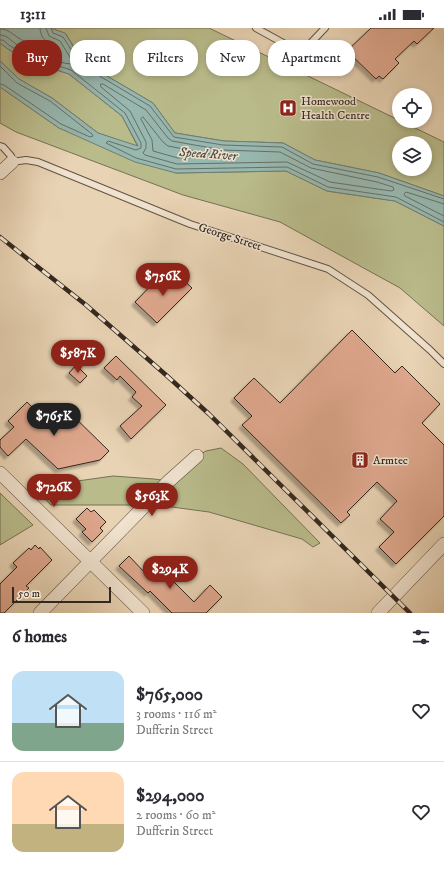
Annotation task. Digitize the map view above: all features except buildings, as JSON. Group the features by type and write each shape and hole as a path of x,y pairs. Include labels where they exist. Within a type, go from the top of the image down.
{"street":[{"path":"0,173 12,162"},
{"path":"40,613 196,456"},
{"path":"0,473 91,560 143,613"},
{"path":"378,613 444,544"}],"lane":[{"path":"256,28 294,49 305,49 325,28"},
{"path":"0,146 3,146 11,156 12,162"},
{"name":"George Street","path":"12,162 26,160 38,162 190,224 328,270 368,295 444,364"}],"green space":[{"path":"50,28 209,28 234,40 206,40 206,76 260,76 260,53 268,57 268,76 308,76 392,117 392,128 415,128 432,136 392,136 392,176 432,176 432,136 444,142 444,196 379,173 315,160 283,143 224,141 175,133 153,103 107,76 125,76 125,40 70,41 66,34"},
{"path":"0,43 12,51 12,72 0,61"},
{"path":"62,72 69,74 122,116 138,147 98,133 52,98 16,76 62,76"},
{"path":"0,87 59,128 176,173 286,171 327,191 395,201 444,226 444,326 400,288 280,222 183,195 16,132 0,123"},
{"path":"221,448 243,464 320,543 313,547 302,539 209,512 157,505 51,505 35,489 42,486 113,476 169,481 197,456 206,451"},
{"path":"0,493 33,525 0,545"}],"water":[{"path":"0,28 50,28 65,33 70,41 70,75 62,72 62,40 12,40 12,51 0,43"},
{"name":"Speed River","path":"0,61 12,72 12,76 16,76 52,98 98,133 138,146 122,116 72,76 107,76 153,103 175,133 224,141 283,143 315,160 379,173 444,196 444,226 395,201 327,191 286,171 176,173 135,162 59,128 0,87"}],"railway":[{"path":"0,237 86,305 209,414 410,613"}],"place":[{"name":"Homewood Health Centre","path":"288,108"},
{"name":"Armtec","path":"360,460"}]}
